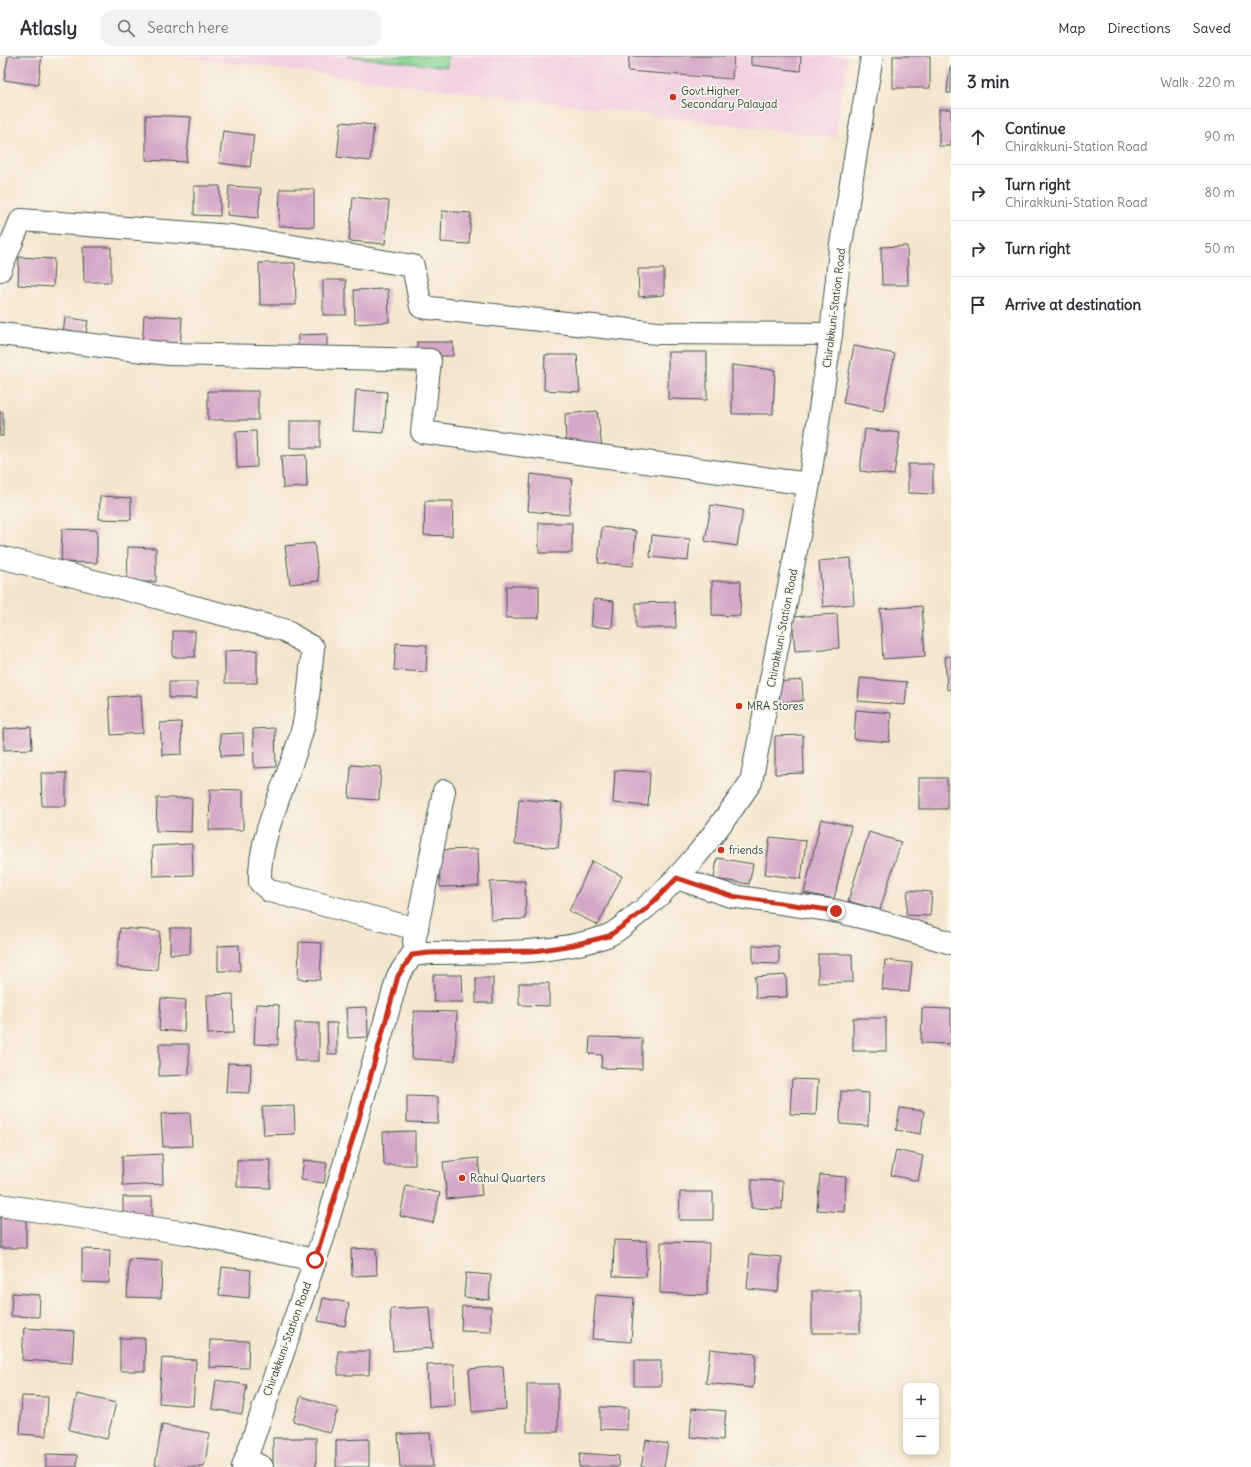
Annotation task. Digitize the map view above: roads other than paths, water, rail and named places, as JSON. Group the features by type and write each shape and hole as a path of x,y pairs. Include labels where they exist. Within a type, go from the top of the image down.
{"street":[{"name":"Chirakkuni-Station Road","path":"250,1464 256,1405 315,1260 358,1122 398,976 412,955 429,953 535,951 573,945 609,936 646,909 677,878 728,814 751,782 809,484 831,334 840,250 872,56"},
{"path":"0,270 21,220 223,236 413,266 421,307 657,333 831,334"},
{"path":"0,334 168,354 430,360 422,432 809,484"},
{"path":"0,557 284,630 313,648 303,726 267,835 259,867 260,882 270,891 417,928"},
{"path":"412,955 444,791"},
{"path":"677,878 731,896 836,911 885,923 951,943"},
{"path":"0,1205 186,1233 315,1260"}],"place":[{"name":"Govt.Higher Secondary Palayad","path":"673,97"},
{"name":"MRA Stores","path":"739,706"},
{"name":"friends","path":"721,850"},
{"name":"Rahul Quarters","path":"462,1178"}]}
